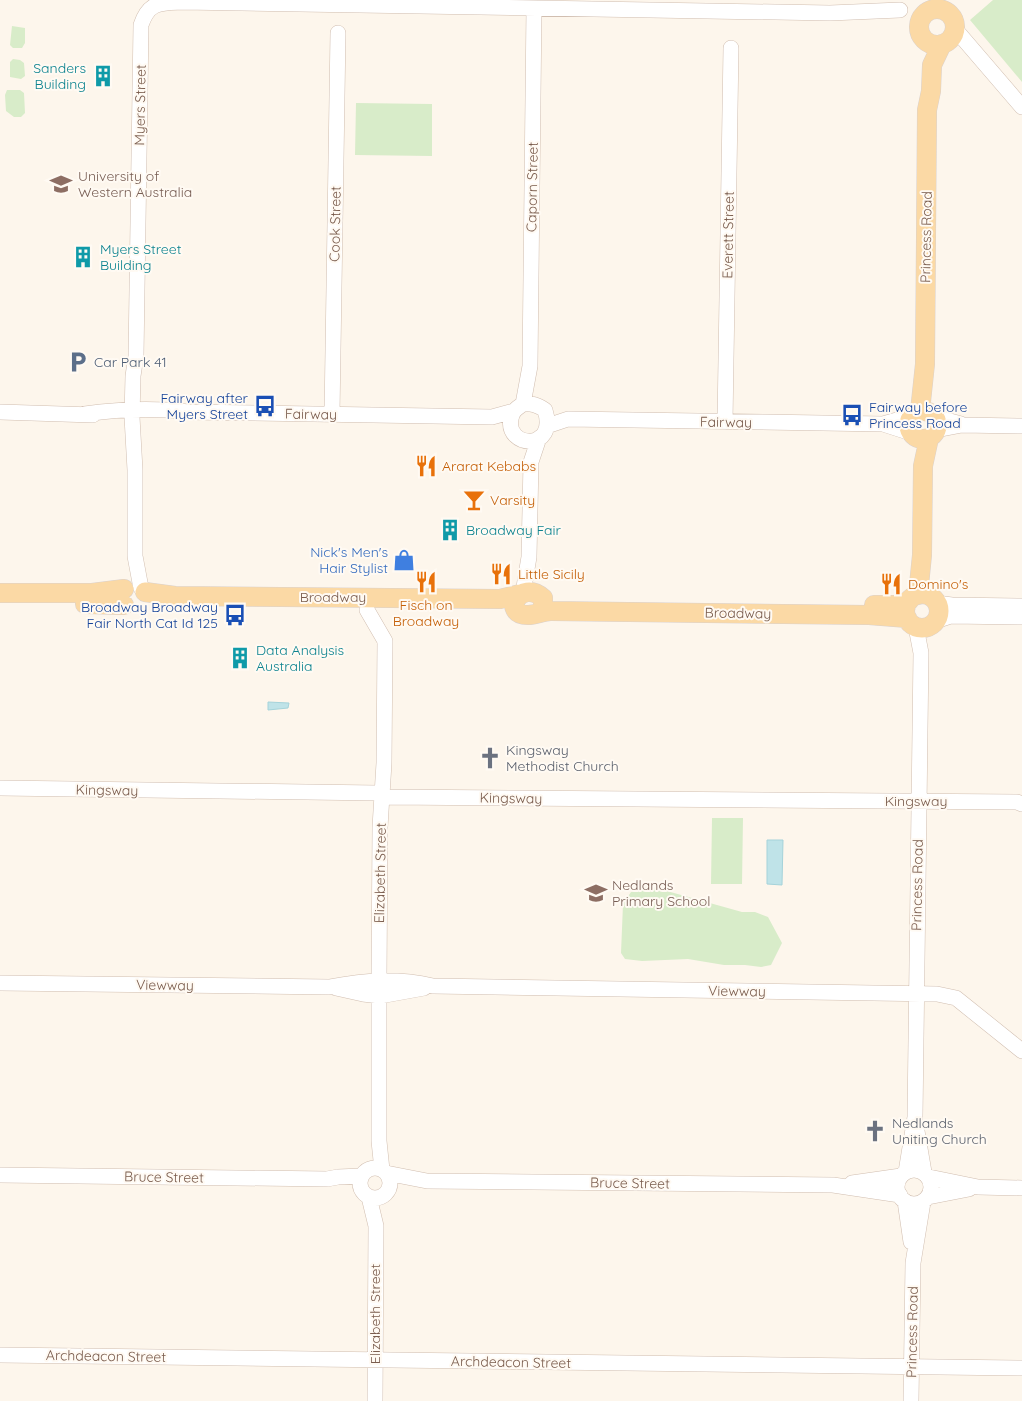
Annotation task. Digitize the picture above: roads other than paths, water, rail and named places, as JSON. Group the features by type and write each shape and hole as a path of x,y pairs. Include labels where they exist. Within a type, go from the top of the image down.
{"main road":[{"path":"936,5 951,15 948,38 930,44 922,38 918,27 921,16 936,5"},
{"name":"Princess Road","path":"922,38 921,83 928,110"},
{"name":"Princess Road","path":"923,611 922,555 928,110 932,65 948,38"},
{"name":"Broadway","path":"0,593 500,599 869,615 923,611"},
{"name":"Broadway","path":"0,603 134,595 367,610 529,600"}],"street":[{"name":"Myers Street","path":"134,595 137,413 133,376 136,356 141,25 144,16 158,3 182,2 534,8"},
{"path":"534,8 830,13 900,10"},
{"name":"Caporn Street","path":"530,408 534,8"},
{"name":"Cook Street","path":"332,414 338,33"},
{"path":"948,38 977,53 1022,107"},
{"name":"Everett Street","path":"726,422 731,48"},
{"path":"529,600 531,462 548,422 530,408 511,416 511,428 517,437 522,440 528,441 543,432"},
{"name":"Fairway","path":"0,412 85,414 137,413 165,409 189,412 492,417 530,408 568,419 1022,426"},
{"name":"Fairway","path":"492,417 511,428"},
{"name":"Fairway","path":"543,432 568,419"},
{"path":"522,440 531,462"},
{"name":"Broadway","path":"923,611 952,605 1022,606"},
{"name":"Elizabeth Street","path":"367,610 385,641 384,763 380,827 379,1141 375,1183 382,1208 376,1226 375,1401"},
{"name":"Broadway","path":"923,611 951,616 1022,617"},
{"name":"Princess Road","path":"904,1174 915,1117 918,802 923,611"},
{"name":"Kingsway","path":"0,788 371,793 388,797 1016,802 1022,804"},
{"name":"Viewway","path":"0,982 329,986 379,980 412,981 433,986"},
{"name":"Viewway","path":"329,986 380,996 433,986 937,994 956,998 1022,1051"},
{"name":"Princess Road","path":"915,1117 926,1175"},
{"path":"978,1188 913,1170 904,1174 897,1187 902,1198 912,1204 925,1199 978,1188 1022,1188"},
{"name":"Bruce Street","path":"0,1175 327,1179 338,1177 375,1183 427,1181 833,1185 904,1174"},
{"path":"925,1199 931,1189 926,1175"},
{"name":"Bruce Street","path":"833,1185 902,1198"},
{"name":"Princess Road","path":"902,1198 913,1264"},
{"name":"Princess Road","path":"911,1401 913,1264 925,1199"},
{"name":"Archdeacon Street","path":"0,1355 1022,1368"}],"water":[{"path":"268,702 289,703 288,708 268,710"},
{"path":"767,840 783,840 782,885 767,884"}],"place":[{"name":"Sanders Building","path":"103,76"},
{"name":"University of Western Australia","path":"61,184"},
{"name":"Myers Street Building","path":"83,257"},
{"name":"Car Park 41","path":"78,362"},
{"name":"Fairway after Myers Street","path":"265,406"},
{"name":"Fairway before Princess Road","path":"852,415"},
{"name":"Ararat Kebabs","path":"426,466"},
{"name":"Varsity","path":"474,500"},
{"name":"Broadway Fair","path":"450,530"},
{"name":"Nick's Men's Hair Stylist","path":"404,560"},
{"name":"Little Sicily","path":"501,574"},
{"name":"Fisch on Broadway","path":"426,582"},
{"name":"Domino's","path":"891,584"},
{"name":"Broadway Broadway Fair North Cat Id 125","path":"235,615"},
{"name":"Data Analysis Australia","path":"240,658"},
{"name":"Kingsway Methodist Church","path":"490,758"},
{"name":"Nedlands Primary School","path":"596,893"},
{"name":"Nedlands Uniting Church","path":"875,1131"}]}
